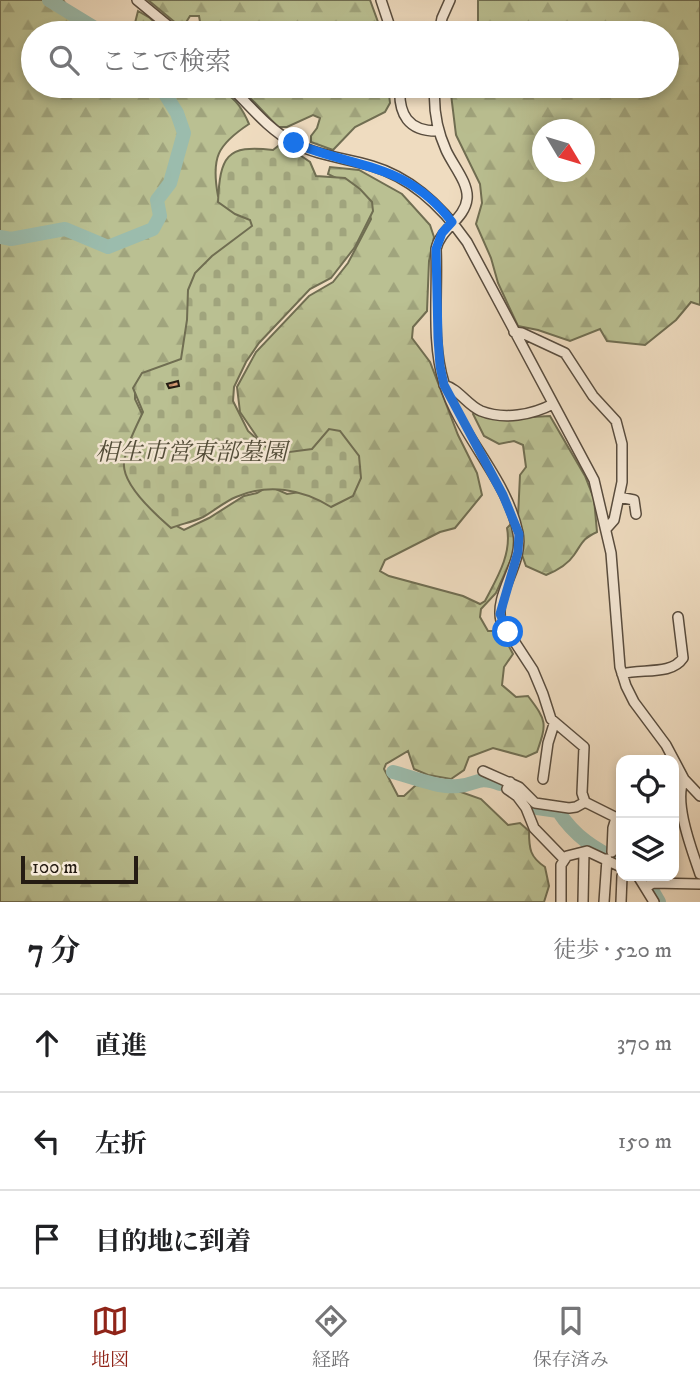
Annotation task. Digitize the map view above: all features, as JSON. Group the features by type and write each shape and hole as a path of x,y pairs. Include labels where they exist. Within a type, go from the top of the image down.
{"street":[{"path":"136,0 162,21"},
{"path":"381,0 388,21"},
{"path":"441,21 450,0"},
{"path":"242,98 268,125 294,143 317,152 374,166 416,188 435,203 452,222 471,250 593,480 606,528 614,580 622,674 634,702 666,745 684,779 700,796"},
{"path":"399,98 399,105 406,117 422,129 439,131"},
{"path":"435,98 439,131 467,195 465,206 442,233 436,249 440,366 444,385 512,514 519,534 518,552 500,614 501,621 533,670 554,724 584,747 582,793 585,802 616,818"},
{"path":"514,332 522,333 565,354 593,396 617,421 622,444 622,482 614,520 606,528"},
{"path":"444,385 453,388 481,411 507,416 527,414 553,404"},
{"path":"619,497 635,500 636,514"},
{"path":"622,674 668,668 681,662 678,617"},
{"path":"544,779 548,743 554,724"},
{"path":"483,771 510,782 535,803 569,808 585,802"},
{"path":"684,779 680,790 679,821 698,863 700,874"},
{"path":"510,782 507,789 517,796 526,808 534,828 564,859"},
{"path":"604,902 613,828 616,823"},
{"path":"583,902 584,852"},
{"path":"561,902 561,865 564,859 584,852 610,856 616,862"},
{"path":"621,902 622,881"},
{"path":"644,881 649,885 654,902"},
{"path":"649,885 660,881"},
{"path":"672,881 700,884"}],"green space":[{"path":"0,0 63,0 68,7 93,21 21,21 21,98 233,98 249,124 223,146 216,162 216,183 218,196 245,214 261,217 184,364 135,388 135,399 144,418 129,442 126,468 163,519 184,530 244,496 269,486 287,494 313,490 279,454 257,437 240,412 237,387 256,352 309,296 333,282 348,263 371,219 361,195 351,186 328,174 330,167 359,170 402,194 430,225 434,237 429,261 427,311 413,327 412,338 430,362 458,435 477,473 482,495 455,528 440,532 385,560 380,571 389,576 463,596 480,604 485,601 499,575 505,556 507,528 518,517 520,475 526,467 523,445 514,441 499,444 484,436 473,414 477,410 513,418 550,416 585,476 594,499 597,532 581,544 565,564 546,575 526,566 522,555 514,553 496,593 481,609 480,617 488,631 496,631 504,637 513,654 504,667 502,685 516,697 528,696 542,717 544,728 537,752 526,757 493,748 469,757 464,770 451,779 428,775 414,769 408,751 386,764 384,769 398,796 404,796 416,785 461,792 481,799 508,825 520,823 529,831 533,856 545,867 549,886 544,902 0,902"},
{"path":"148,0 370,0 378,21 200,21 199,16 190,16 187,21 173,21"},
{"path":"478,0 700,0 700,305 691,302 676,320 645,345 607,341 600,329 570,341 518,326 498,283 491,258 476,224 482,203 480,184 456,135 451,98 679,98 679,21 478,21"},
{"path":"138,11 153,21 136,21"},
{"path":"250,98 389,98 385,112 355,127 333,150 311,142 311,136 320,118 313,115 287,127 278,127"},
{"name":"相生市営東部墓園","path":"282,143 310,162 316,176 345,178 360,189 372,202 373,211 355,247 331,278 310,289 259,343 234,387 233,401 248,431 274,454 312,449 329,429 340,431 359,456 361,478 353,496 331,507 297,492 260,490 236,497 203,517 171,528 141,498 125,471 127,450 143,412 133,388 142,373 181,359 188,290 195,273 212,256 252,226 250,220 235,214 218,202 224,164 235,152 245,149 273,150"}],"building":[{"path":"178,381 179,386 169,388 167,384"}],"waterway":[{"path":"49,0 83,21"},
{"path":"0,237 11,239 65,229 108,247 153,229 160,216 157,200 170,183 184,133 177,113 168,98"},
{"path":"393,772 450,786 481,780 500,784"},
{"path":"523,796 537,808 558,811 586,841 616,859"},
{"path":"647,881 659,902"}],"route":[{"path":"294,143 393,174 435,203 452,222 442,233 436,249 440,366 444,385 494,477 519,534 518,552 500,614 508,632"}]}
